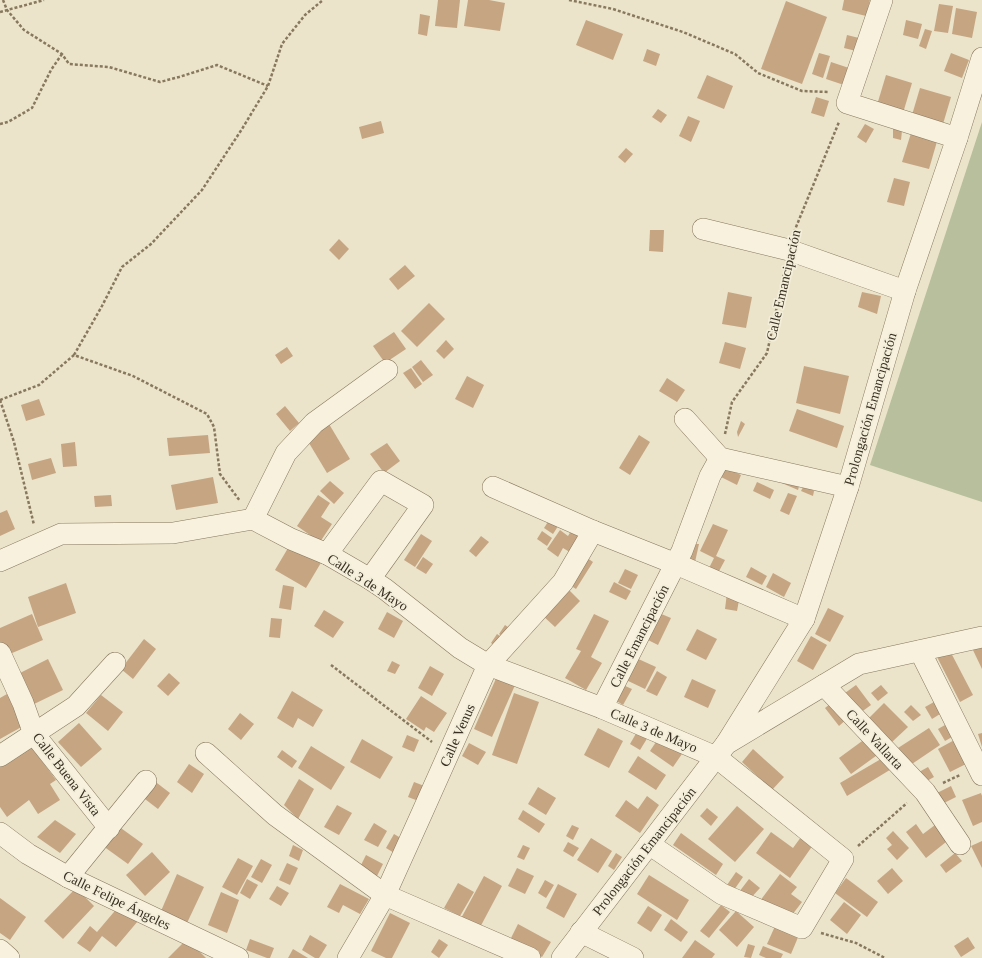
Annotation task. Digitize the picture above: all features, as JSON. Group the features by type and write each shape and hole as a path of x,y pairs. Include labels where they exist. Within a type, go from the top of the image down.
{"street":[{"path":"882,0 847,103 957,138"},
{"name":"Prolongación Emancipación","path":"562,958 721,751 804,619 848,487 905,291 957,138 982,58"},
{"path":"703,229 789,250 905,291"},
{"path":"0,561 61,534 173,533 253,519 286,453 314,423 387,370"},
{"path":"684,418 720,458 848,487"},
{"name":"Calle Emancipación","path":"602,708 676,564 710,476 720,458"},
{"path":"327,554 381,482 423,505 370,579"},
{"path":"494,487 804,619"},
{"name":"Calle 3 de Mayo","path":"253,519 291,539 327,554 370,579 460,648 488,665 721,751 843,860 802,928"},
{"name":"Calle Venus","path":"348,958 385,895 488,665 563,582 593,530"},
{"name":"Prolongación Emancipación","path":"721,751 859,664 982,637"},
{"path":"920,651 982,775"},
{"name":"Calle Buena Vista","path":"0,652 23,704 34,734 109,828"},
{"path":"0,756 76,706 115,663"},
{"name":"Calle Vallarta","path":"824,685 925,792 960,844"},
{"path":"206,753 275,815 385,895 530,958"},
{"path":"68,876 109,828 146,781"},
{"name":"Calle Felipe Ángeles","path":"0,833 28,854 68,876 238,958"},
{"path":"649,844 722,894 802,928"},
{"path":"581,932 633,958"},
{"path":"0,950 9,958"}],"path":[{"path":"3,0 7,10 24,30 62,54 69,64 109,67 160,82 216,65 268,86"},
{"path":"0,12 44,0"},
{"path":"38,544 14,442 0,400 38,385 74,355 122,267 151,244 202,190 268,86 282,44 305,16 323,0"},
{"path":"570,0 613,9 683,32 735,54 758,73 802,91 832,92 847,103"},
{"path":"0,124 8,122 32,108 51,70 62,54"},
{"name":"Calle Emancipación","path":"720,458 732,402 767,353 791,239 847,103"},
{"path":"74,355 133,376 207,414 214,426 220,474 253,519"},
{"path":"331,664 448,754"},
{"path":"802,928 856,943 885,958"}],"green space":[{"path":"982,122 982,502 870,465"}],"building":[{"path":"438,0 460,0 457,28 435,26"},
{"path":"468,0 489,0 505,3 500,31 464,26"},
{"path":"844,0 870,0 866,16 842,10"},
{"path":"786,1 827,17 802,84 761,69"},
{"path":"939,4 953,6 948,33 934,31"},
{"path":"956,8 977,12 972,38 952,34"},
{"path":"420,14 430,16 427,36 418,34"},
{"path":"586,20 623,34 613,60 576,45"},
{"path":"906,20 922,24 918,39 903,35"},
{"path":"925,29 932,31 926,49 919,46"},
{"path":"847,35 863,39 860,52 844,48"},
{"path":"647,49 660,54 656,66 643,61"},
{"path":"819,53 830,56 823,78 812,74"},
{"path":"951,53 969,60 962,78 944,71"},
{"path":"831,62 855,70 850,87 826,79"},
{"path":"707,75 733,86 724,109 697,98"},
{"path":"886,75 912,83 903,113 877,105"},
{"path":"920,88 951,97 943,124 912,115"},
{"path":"816,97 829,101 824,117 811,113"},
{"path":"658,109 667,115 661,123 652,117"},
{"path":"688,116 700,121 691,142 679,136"},
{"path":"381,121 384,133 362,139 359,127"},
{"path":"865,124 874,129 866,143 857,137"},
{"path":"893,128 902,131 901,140 893,138"},
{"path":"912,130 938,138 929,169 902,162"},
{"path":"626,148 633,154 625,163 618,157"},
{"path":"894,178 910,182 904,206 887,202"},
{"path":"650,230 664,230 663,252 649,251"},
{"path":"339,239 349,249 339,260 329,250"},
{"path":"405,265 415,276 398,290 389,279"},
{"path":"728,292 752,297 746,328 722,324"},
{"path":"862,292 881,296 877,314 858,307"},
{"path":"429,303 445,319 417,347 401,331"},
{"path":"394,332 406,349 385,363 373,346"},
{"path":"446,340 454,349 444,359 436,351"},
{"path":"725,342 746,348 740,369 719,363"},
{"path":"287,347 293,356 281,364 275,355"},
{"path":"421,360 433,375 423,382 412,367"},
{"path":"804,366 849,376 840,414 796,403"},
{"path":"411,368 422,384 415,389 403,373"},
{"path":"467,376 484,385 473,408 455,399"},
{"path":"667,378 685,390 677,402 659,391"},
{"path":"39,399 45,415 26,421 21,405"},
{"path":"285,406 299,423 290,431 276,414"},
{"path":"797,409 844,426 837,448 789,431"},
{"path":"741,421 745,424 738,437 737,432"},
{"path":"329,424 350,459 327,473 306,438"},
{"path":"208,435 210,453 169,456 167,438"},
{"path":"639,435 650,442 630,475 619,468"},
{"path":"75,442 77,466 63,467 61,444"},
{"path":"387,443 400,461 384,473 370,454"},
{"path":"51,458 56,473 32,480 28,464"},
{"path":"722,466 741,475 737,485 717,475"},
{"path":"213,477 218,503 176,510 171,485"},
{"path":"330,481 344,493 334,504 320,491"},
{"path":"777,481 800,483 798,490"},
{"path":"757,482 774,490 770,499 753,491"},
{"path":"804,485 814,491 813,496 801,491"},
{"path":"788,493 797,496 789,515 780,511"},
{"path":"111,495 112,506 95,507 94,496"},
{"path":"318,495 330,503 321,517 332,524 320,542 297,526"},
{"path":"7,510 15,529 0,536 0,513"},
{"path":"553,514 562,520 553,534 544,528"},
{"path":"713,524 728,530 716,556 725,560 718,573 709,568 714,558 700,551"},
{"path":"560,530 568,536 571,531 583,538 573,554 563,548 558,557 547,549"},
{"path":"542,531 552,538 547,546 537,539"},
{"path":"421,534 432,541 415,567 404,560"},
{"path":"481,536 489,542 476,557 469,551"},
{"path":"291,543 322,561 306,588 275,570"},
{"path":"689,544 699,544 695,562 680,559"},
{"path":"583,555 593,562 576,589 565,582"},
{"path":"423,557 433,564 426,574 416,568"},
{"path":"751,567 767,576 762,585 746,577"},
{"path":"625,569 638,575 631,589 618,583"},
{"path":"773,573 791,583 784,597 766,587"},
{"path":"614,582 631,591 626,600 609,592"},
{"path":"66,583 76,613 38,627 28,597"},
{"path":"283,585 294,587 291,610 279,608"},
{"path":"566,587 580,601 555,627 541,614"},
{"path":"727,593 740,595 737,611 725,609"},
{"path":"828,608 844,616 830,642 815,634"},
{"path":"324,610 344,622 333,638 314,626"},
{"path":"387,612 403,621 394,638 378,629"},
{"path":"659,613 671,618 658,645 646,639"},
{"path":"32,614 43,640 5,656 0,644 0,628"},
{"path":"594,614 609,621 591,657 602,663 586,690 565,678 581,651 576,649"},
{"path":"271,618 282,619 280,638 269,637"},
{"path":"505,625 515,632 509,641 499,634"},
{"path":"697,629 717,639 706,660 686,650"},
{"path":"497,634 507,641 500,649 491,643"},
{"path":"811,636 827,645 813,670 797,661"},
{"path":"144,639 156,649 133,679 121,669"},
{"path":"982,642 982,669 972,648"},
{"path":"949,649 973,695 960,702 936,655"},
{"path":"634,657 656,667 645,689 624,679"},
{"path":"48,659 63,690 30,706 16,675"},
{"path":"392,661 400,665 395,674 387,671"},
{"path":"430,666 444,674 432,696 418,688"},
{"path":"657,671 667,677 657,696 646,691"},
{"path":"169,673 180,683 168,696 157,686"},
{"path":"498,674 516,683 492,737 474,729"},
{"path":"692,679 716,690 708,708 684,697"},
{"path":"623,685 632,689 623,705 615,700"},
{"path":"856,685 871,705 860,713 845,693"},
{"path":"881,685 888,693 878,701 871,693"},
{"path":"292,691 323,710 313,727 298,718 293,728 277,718"},
{"path":"514,693 539,702 517,764 492,755"},
{"path":"7,694 25,725 0,739 0,698"},
{"path":"101,695 123,712 108,731 86,713"},
{"path":"421,696 447,713 434,732 426,727 424,731 406,719"},
{"path":"834,701 848,718 839,726 825,708"},
{"path":"934,702 940,714 932,719 925,707"},
{"path":"884,703 908,727 892,742 869,718"},
{"path":"911,705 921,715 913,721 904,712"},
{"path":"240,713 254,724 241,740 228,729"},
{"path":"79,723 102,749 81,767 58,742"},
{"path":"945,725 952,737 945,741 938,729"},
{"path":"598,728 623,741 609,768 584,755"},
{"path":"929,728 940,745 909,766 898,748"},
{"path":"638,730 648,737 640,750 630,744"},
{"path":"982,733 982,747 978,734"},
{"path":"407,735 419,740 414,752 402,747"},
{"path":"660,736 684,751 673,767 650,751"},
{"path":"869,736 880,753 851,774 839,758"},
{"path":"958,738 970,762 950,772 938,749"},
{"path":"362,739 393,757 380,779 350,762"},
{"path":"469,743 486,752 478,765 462,756"},
{"path":"30,745 56,780 50,784 60,800 38,814 29,800 7,817 0,807 0,767"},
{"path":"311,746 345,767 331,790 298,768"},
{"path":"753,749 784,777 772,790 742,762"},
{"path":"282,750 297,761 292,768 277,757"},
{"path":"638,756 666,775 656,790 628,772"},
{"path":"886,756 893,768 847,796 840,783"},
{"path":"189,764 204,774 192,793 177,782"},
{"path":"928,767 934,777 925,782 919,772"},
{"path":"299,779 314,789 298,819 284,805"},
{"path":"153,780 170,793 158,809 141,796"},
{"path":"414,782 427,787 421,802 408,797"},
{"path":"951,786 956,797 940,805 935,794"},
{"path":"538,787 556,798 546,815 528,804"},
{"path":"981,793 982,822 973,826 962,800"},
{"path":"647,796 659,805 640,833 615,816 626,800 638,809"},
{"path":"337,805 352,813 339,835 324,827"},
{"path":"737,806 764,829 735,862 708,839"},
{"path":"707,808 718,817 711,826 700,816"},
{"path":"523,810 545,824 539,833 518,819"},
{"path":"55,820 76,834 60,853 37,837"},
{"path":"939,822 951,838 926,858 906,832 916,824 923,834"},
{"path":"374,823 387,831 378,847 364,840"},
{"path":"572,825 579,828 573,840 566,836"},
{"path":"118,826 143,844 128,864 103,846"},
{"path":"893,831 909,848 897,860 887,849 892,845 886,838"},
{"path":"771,832 793,848 801,837 813,845 790,878 756,853"},
{"path":"681,833 723,864 716,875 673,845"},
{"path":"394,834 404,840 396,854 386,848"},
{"path":"591,838 612,851 598,873 577,860"},
{"path":"982,841 982,868 971,846"},
{"path":"568,842 579,848 573,857 563,851"},
{"path":"293,845 303,850 299,861 289,856"},
{"path":"523,845 530,848 524,860 517,857"},
{"path":"152,852 170,872 145,896 126,875"},
{"path":"616,853 622,857 614,870 608,866"},
{"path":"955,853 962,861 946,873 940,865"},
{"path":"366,855 383,864 376,878 359,869"},
{"path":"238,858 253,866 237,895 222,887"},
{"path":"261,859 272,865 262,883 251,877"},
{"path":"287,863 298,868 290,885 279,880"},
{"path":"517,868 534,876 525,894 508,886"},
{"path":"892,868 903,881 888,894 877,881"},
{"path":"736,872 743,877 734,890 727,885"},
{"path":"177,874 204,887 187,923 161,911"},
{"path":"780,874 797,887 791,894 802,902 792,915 760,901"},
{"path":"649,875 689,900 677,920 637,894"},
{"path":"484,876 502,886 477,933 459,922"},
{"path":"846,878 878,902 867,917 835,893"},
{"path":"247,879 258,885 250,899 240,893"},
{"path":"749,879 760,888 749,900 739,892"},
{"path":"545,880 554,885 546,898 538,893"},
{"path":"458,883 474,892 460,916 444,908"},
{"path":"340,884 369,899 360,914 343,905 339,913 327,907"},
{"path":"558,884 577,894 564,918 546,908"},
{"path":"277,886 289,893 281,906 269,899"},
{"path":"76,888 94,906 63,939 44,921"},
{"path":"221,892 239,900 227,933 208,925"},
{"path":"0,898 26,917 10,940 0,933"},
{"path":"844,902 861,915 847,934 830,920"},
{"path":"721,905 730,912 709,938 700,931"},
{"path":"119,906 138,921 116,947 102,936 90,952 77,943 90,926 97,932"},
{"path":"648,906 662,915 651,932 637,923"},
{"path":"736,911 754,927 737,947 719,930"},
{"path":"390,913 410,923 392,958 386,958 371,951"},
{"path":"671,919 688,932 681,942 664,930"},
{"path":"518,924 551,942 542,957 510,940"},
{"path":"776,924 799,935 791,954 767,944"},
{"path":"310,935 327,945 319,958 315,958 302,950"},
{"path":"968,937 975,948 961,957 954,946"},
{"path":"187,939 206,958 168,958"},
{"path":"250,939 274,948 270,958 246,950"},
{"path":"439,939 448,945 439,958 431,952"},
{"path":"695,940 715,954 712,958 682,958"},
{"path":"748,944 755,946 751,958 744,957"},
{"path":"763,946 783,954 781,958 766,958 759,955"},
{"path":"293,949 308,958 288,958"}]}
